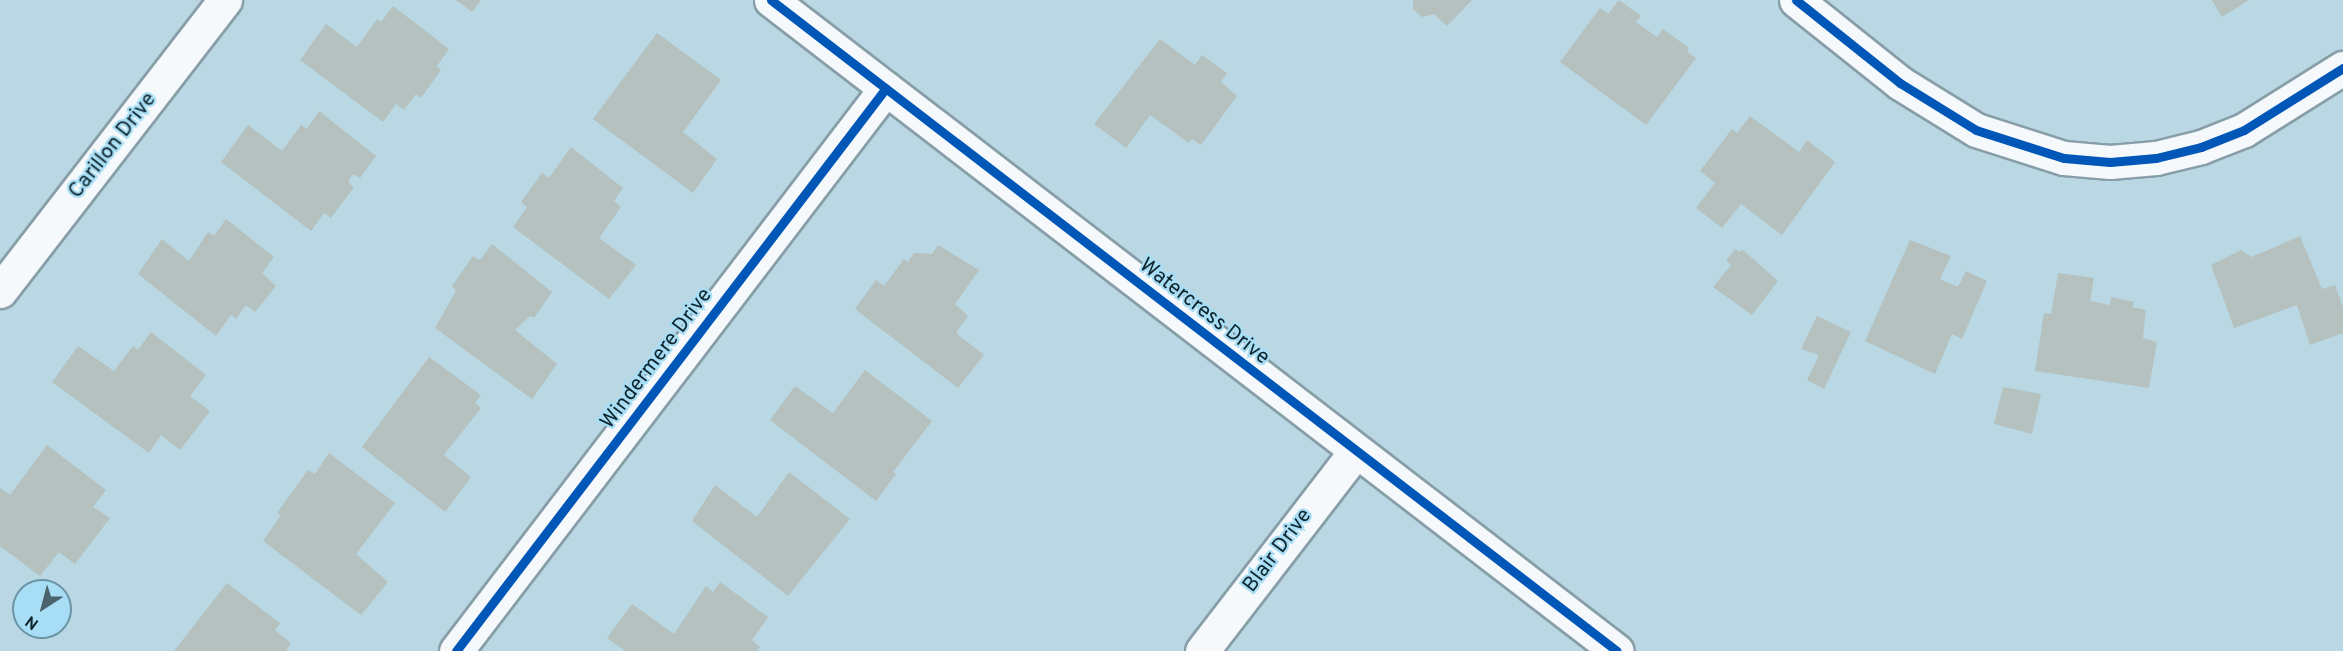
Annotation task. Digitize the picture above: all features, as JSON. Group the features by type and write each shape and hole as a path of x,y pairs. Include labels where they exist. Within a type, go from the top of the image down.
{"street":[{"name":"Carillon Drive","path":"0,291 225,0"},
{"name":"Watercress Drive","path":"771,0 1354,452 1617,651"},
{"path":"1796,0 1900,83 1976,130 2064,158 2110,162 2156,158 2201,147 2244,130 2343,68"},
{"name":"Windermere Drive","path":"456,651 886,88"},
{"name":"Blair Drive","path":"1202,651 1354,452"}],"building":[{"path":"456,0 481,0 472,12"},
{"path":"1413,0 1472,0 1447,26 1434,14 1422,17 1413,9"},
{"path":"1619,0 1641,16 1636,22 1657,37 1663,29 1689,48 1687,52 1696,58 1646,125 1560,62 1600,8 1608,14"},
{"path":"2212,0 2249,0 2222,17"},
{"path":"393,6 449,49 437,66 441,70 421,98 416,94 404,110 396,104 383,122 300,60 326,24 357,47 377,19 381,22"},
{"path":"657,33 721,80 683,132 717,159 693,193 593,119"},
{"path":"1160,39 1195,65 1202,55 1227,73 1221,82 1237,96 1201,145 1192,139 1189,143 1150,115 1126,148 1094,124"},
{"path":"319,111 376,156 360,178 353,174 348,182 354,187 331,218 324,213 311,231 221,162 248,125 282,151 301,125 307,129"},
{"path":"1750,116 1799,152 1807,140 1835,162 1782,235 1741,204 1722,228 1696,208 1715,183 1700,171 1732,129 1737,133"},
{"path":"571,147 623,188 614,201 621,207 599,238 636,265 609,299 513,227 527,207 521,202 542,173 549,178"},
{"path":"226,219 274,257 262,273 276,286 255,312 246,305 236,319 231,315 216,336 138,274 162,239 189,261 208,232 214,236"},
{"path":"2300,236 2322,289 2335,285 2343,307 2343,333 2310,345 2297,305 2234,328 2211,265 2241,250 2252,257"},
{"path":"1910,240 1951,256 1940,279 1958,287 1966,271 1987,281 1962,339 1952,334 1935,374 1865,341"},
{"path":"492,244 552,292 534,318 530,316 515,330 557,364 532,399 435,328 456,291 452,286 473,256 480,260"},
{"path":"938,245 979,270 955,304 968,316 956,333 984,355 958,388 855,309 876,280 884,286 904,259 908,262 914,253 932,254"},
{"path":"1735,249 1740,252 1742,249 1778,281 1752,315 1713,287 1731,265 1726,261"},
{"path":"2058,273 2094,278 2090,301 2110,305 2111,297 2134,302 2132,307 2146,310 2143,338 2157,342 2149,388 2035,371 2044,313 2051,314"},
{"path":"1817,316 1851,332 1824,389 1807,380 1819,355 1801,349"},
{"path":"151,332 206,375 190,396 210,411 180,450 161,435 149,453 52,382 78,346 114,371 133,346 138,350"},
{"path":"429,357 481,395 475,403 481,408 444,455 471,477 445,512 362,447"},
{"path":"865,370 932,421 893,472 896,474 876,501 770,420 795,386 833,413"},
{"path":"2003,387 2041,394 2032,434 1994,424"},
{"path":"47,445 106,490 93,507 110,518 75,564 59,552 40,576 0,546 0,488 10,495"},
{"path":"329,453 395,503 356,554 388,582 361,615 263,541 281,515 277,513 308,470 315,474"},
{"path":"789,472 850,519 788,596 692,521 715,485 757,517"},
{"path":"720,582 768,617 752,640 760,647 757,651 625,651 607,638 632,604 674,634 706,586 713,592"},
{"path":"227,583 280,623 275,630 291,643 286,651 174,651"}],"cycle path":[{"path":"771,0 1617,651"},
{"path":"1796,0 1900,83 1976,130 2064,158 2110,162 2156,158 2201,147 2244,130 2343,68"},
{"path":"456,651 886,88"}]}
